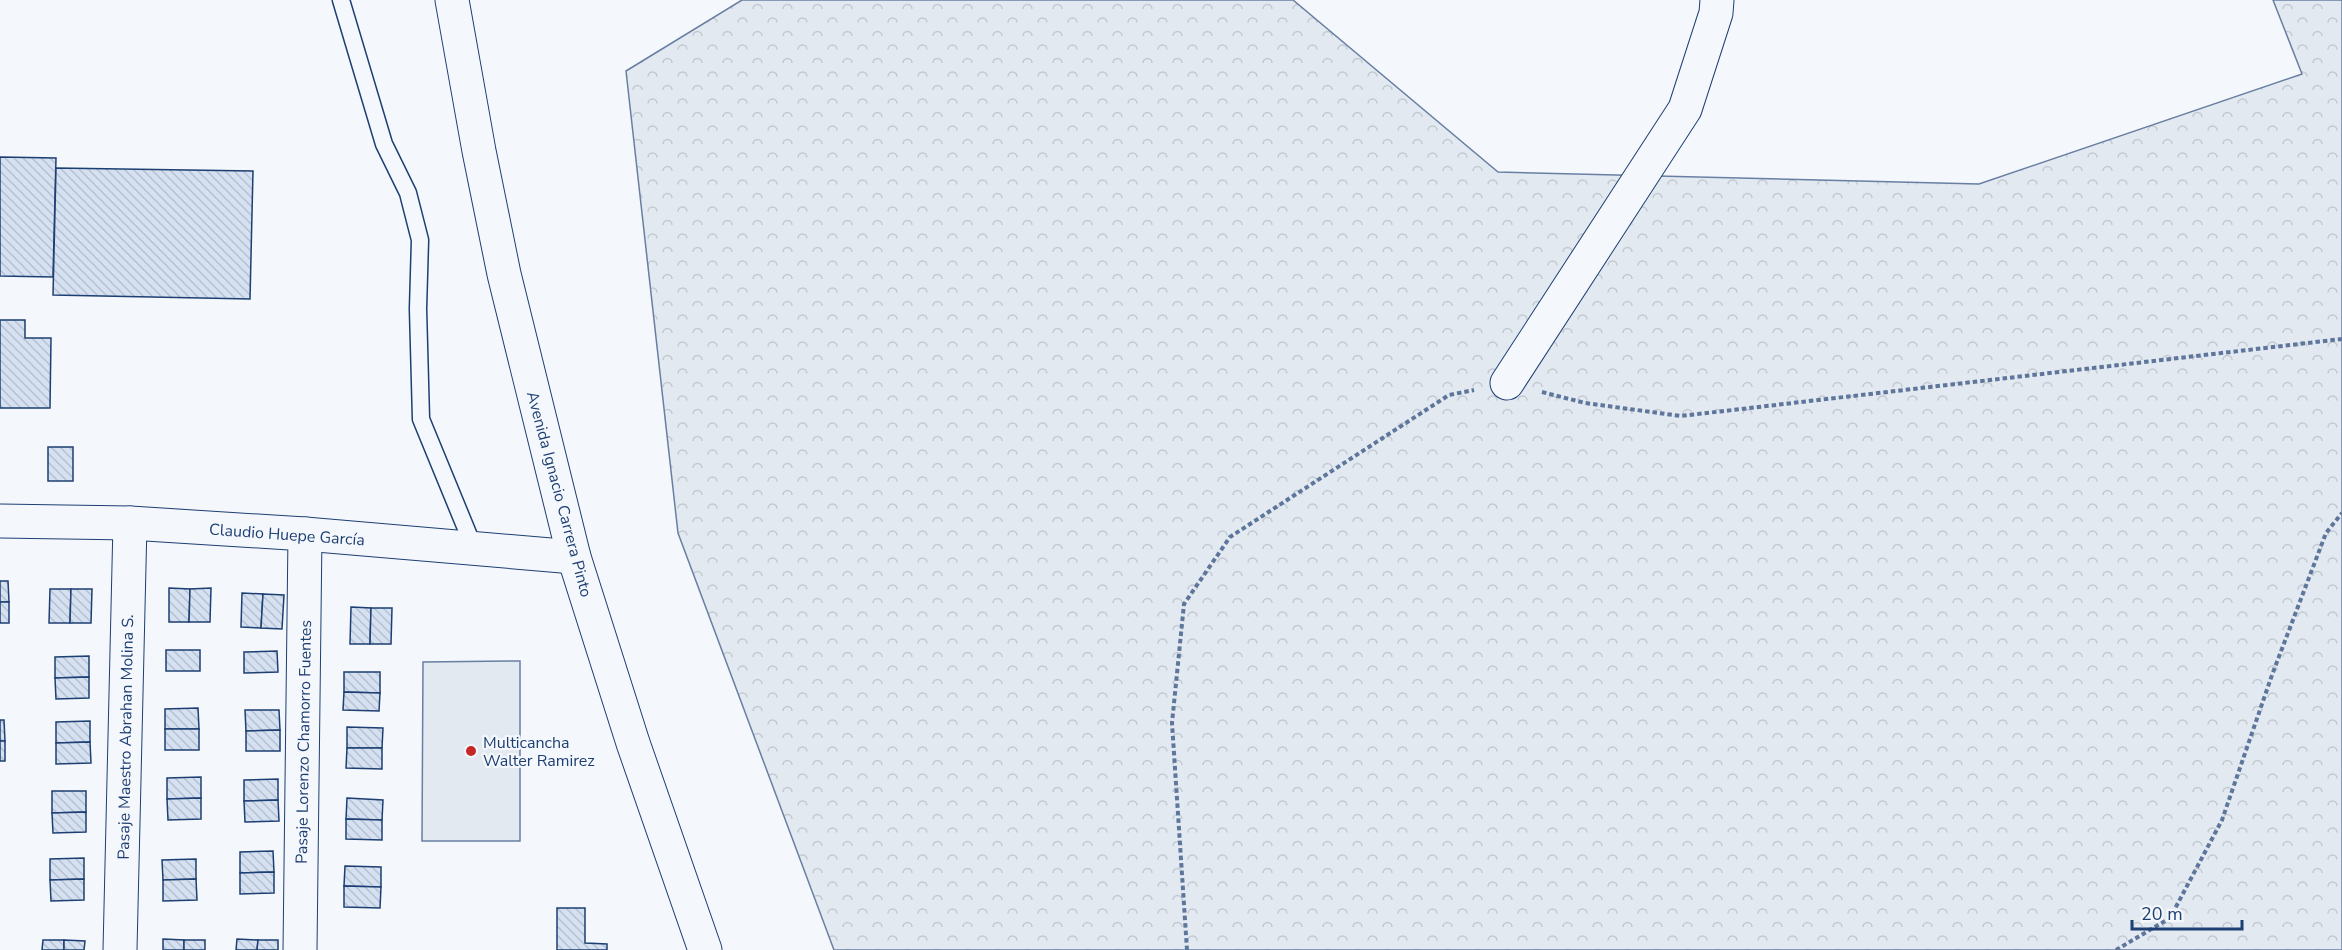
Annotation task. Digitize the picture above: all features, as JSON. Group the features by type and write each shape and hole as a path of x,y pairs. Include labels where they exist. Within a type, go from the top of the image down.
{"street":[{"path":"1507,383 1685,109 1716,13 1717,0"},
{"name":"Avenida Ignacio Carrera Pinto","path":"454,13 504,274 574,557 633,742 705,950"},
{"name":"Claudio Huepe García","path":"0,521 130,523 305,534 574,557"},
{"name":"Pasaje Maestro Abrahan Molina S.","path":"120,950 130,523"},
{"name":"Pasaje Lorenzo Chamorro Fuentes","path":"300,950 305,534"}],"lane":[{"path":"341,0 384,144 408,193 420,240 418,309 421,419 474,548"}],"path":[{"path":"1187,950 1173,723 1184,604 1230,537 1449,395 1507,383 1585,403 1681,416 2342,339"},
{"path":"2116,950 2170,918 2222,820 2272,675 2326,533 2342,513"}],"green space":[{"path":"742,0 1293,0 1498,172 1979,184 2302,74 2273,0 2342,0 2342,950 834,950 678,533 626,71"},
{"name":"Multicancha Walter Ramirez","path":"520,661 520,841 422,841 423,662"}],"building":[{"path":"0,157 56,158 53,277 0,276"},
{"path":"56,168 253,171 250,299 53,295"},
{"path":"0,320 25,320 25,338 51,338 50,408 0,408"},
{"path":"48,447 73,447 73,481 48,481"},
{"path":"0,581 8,581 9,602 0,602"},
{"path":"169,588 190,589 189,622 169,622"},
{"path":"211,588 210,622 189,622 190,589"},
{"path":"50,589 71,589 70,623 49,623"},
{"path":"71,589 92,589 91,623 70,623"},
{"path":"242,593 263,594 261,628 241,627"},
{"path":"263,594 284,595 282,629 261,628"},
{"path":"0,602 9,602 9,623 0,623"},
{"path":"351,607 371,608 370,644 350,644"},
{"path":"371,608 392,608 391,644 370,644"},
{"path":"166,650 200,650 200,671 166,671"},
{"path":"277,651 278,672 244,673 244,652"},
{"path":"89,656 89,677 55,678 55,657"},
{"path":"344,672 380,672 380,693 344,692"},
{"path":"89,677 89,698 56,699 55,678"},
{"path":"344,692 380,693 379,711 343,710"},
{"path":"198,708 199,729 165,729 165,709"},
{"path":"245,710 279,710 280,730 246,731"},
{"path":"0,720 4,720 5,741 0,741"},
{"path":"90,721 90,742 56,743 56,722"},
{"path":"347,727 383,728 382,748 347,748"},
{"path":"165,729 199,729 199,750 165,750"},
{"path":"280,730 280,751 246,751 246,731"},
{"path":"0,741 5,741 5,761 0,761"},
{"path":"90,742 91,763 56,764 56,743"},
{"path":"347,748 382,748 382,769 346,768"},
{"path":"201,777 201,798 167,799 167,778"},
{"path":"278,779 278,800 244,801 244,780"},
{"path":"52,791 86,791 86,812 52,813"},
{"path":"201,798 201,819 168,820 167,799"},
{"path":"347,798 383,800 382,820 346,819"},
{"path":"278,800 279,821 245,822 244,801"},
{"path":"86,812 86,832 53,833 52,813"},
{"path":"346,819 382,820 382,840 346,839"},
{"path":"273,851 274,872 240,873 240,852"},
{"path":"84,858 84,879 50,880 50,859"},
{"path":"196,859 196,879 163,880 162,860"},
{"path":"345,866 381,867 381,887 344,886"},
{"path":"274,872 274,893 240,894 240,873"},
{"path":"84,879 84,900 51,901 50,880"},
{"path":"196,879 197,900 163,901 163,880"},
{"path":"344,886 381,887 380,908 344,907"},
{"path":"557,908 585,908 585,943 607,944 607,950 557,950"},
{"path":"163,939 184,940 184,950 163,950"},
{"path":"237,939 258,940 257,950 236,950"},
{"path":"43,940 64,940 64,950 42,950"},
{"path":"64,940 85,941 84,950 64,950"},
{"path":"184,940 205,940 205,950 184,950"},
{"path":"258,940 278,940 278,950 257,950"}],"place":[{"name":"Multicancha Walter Ramirez","path":"471,751"}]}
